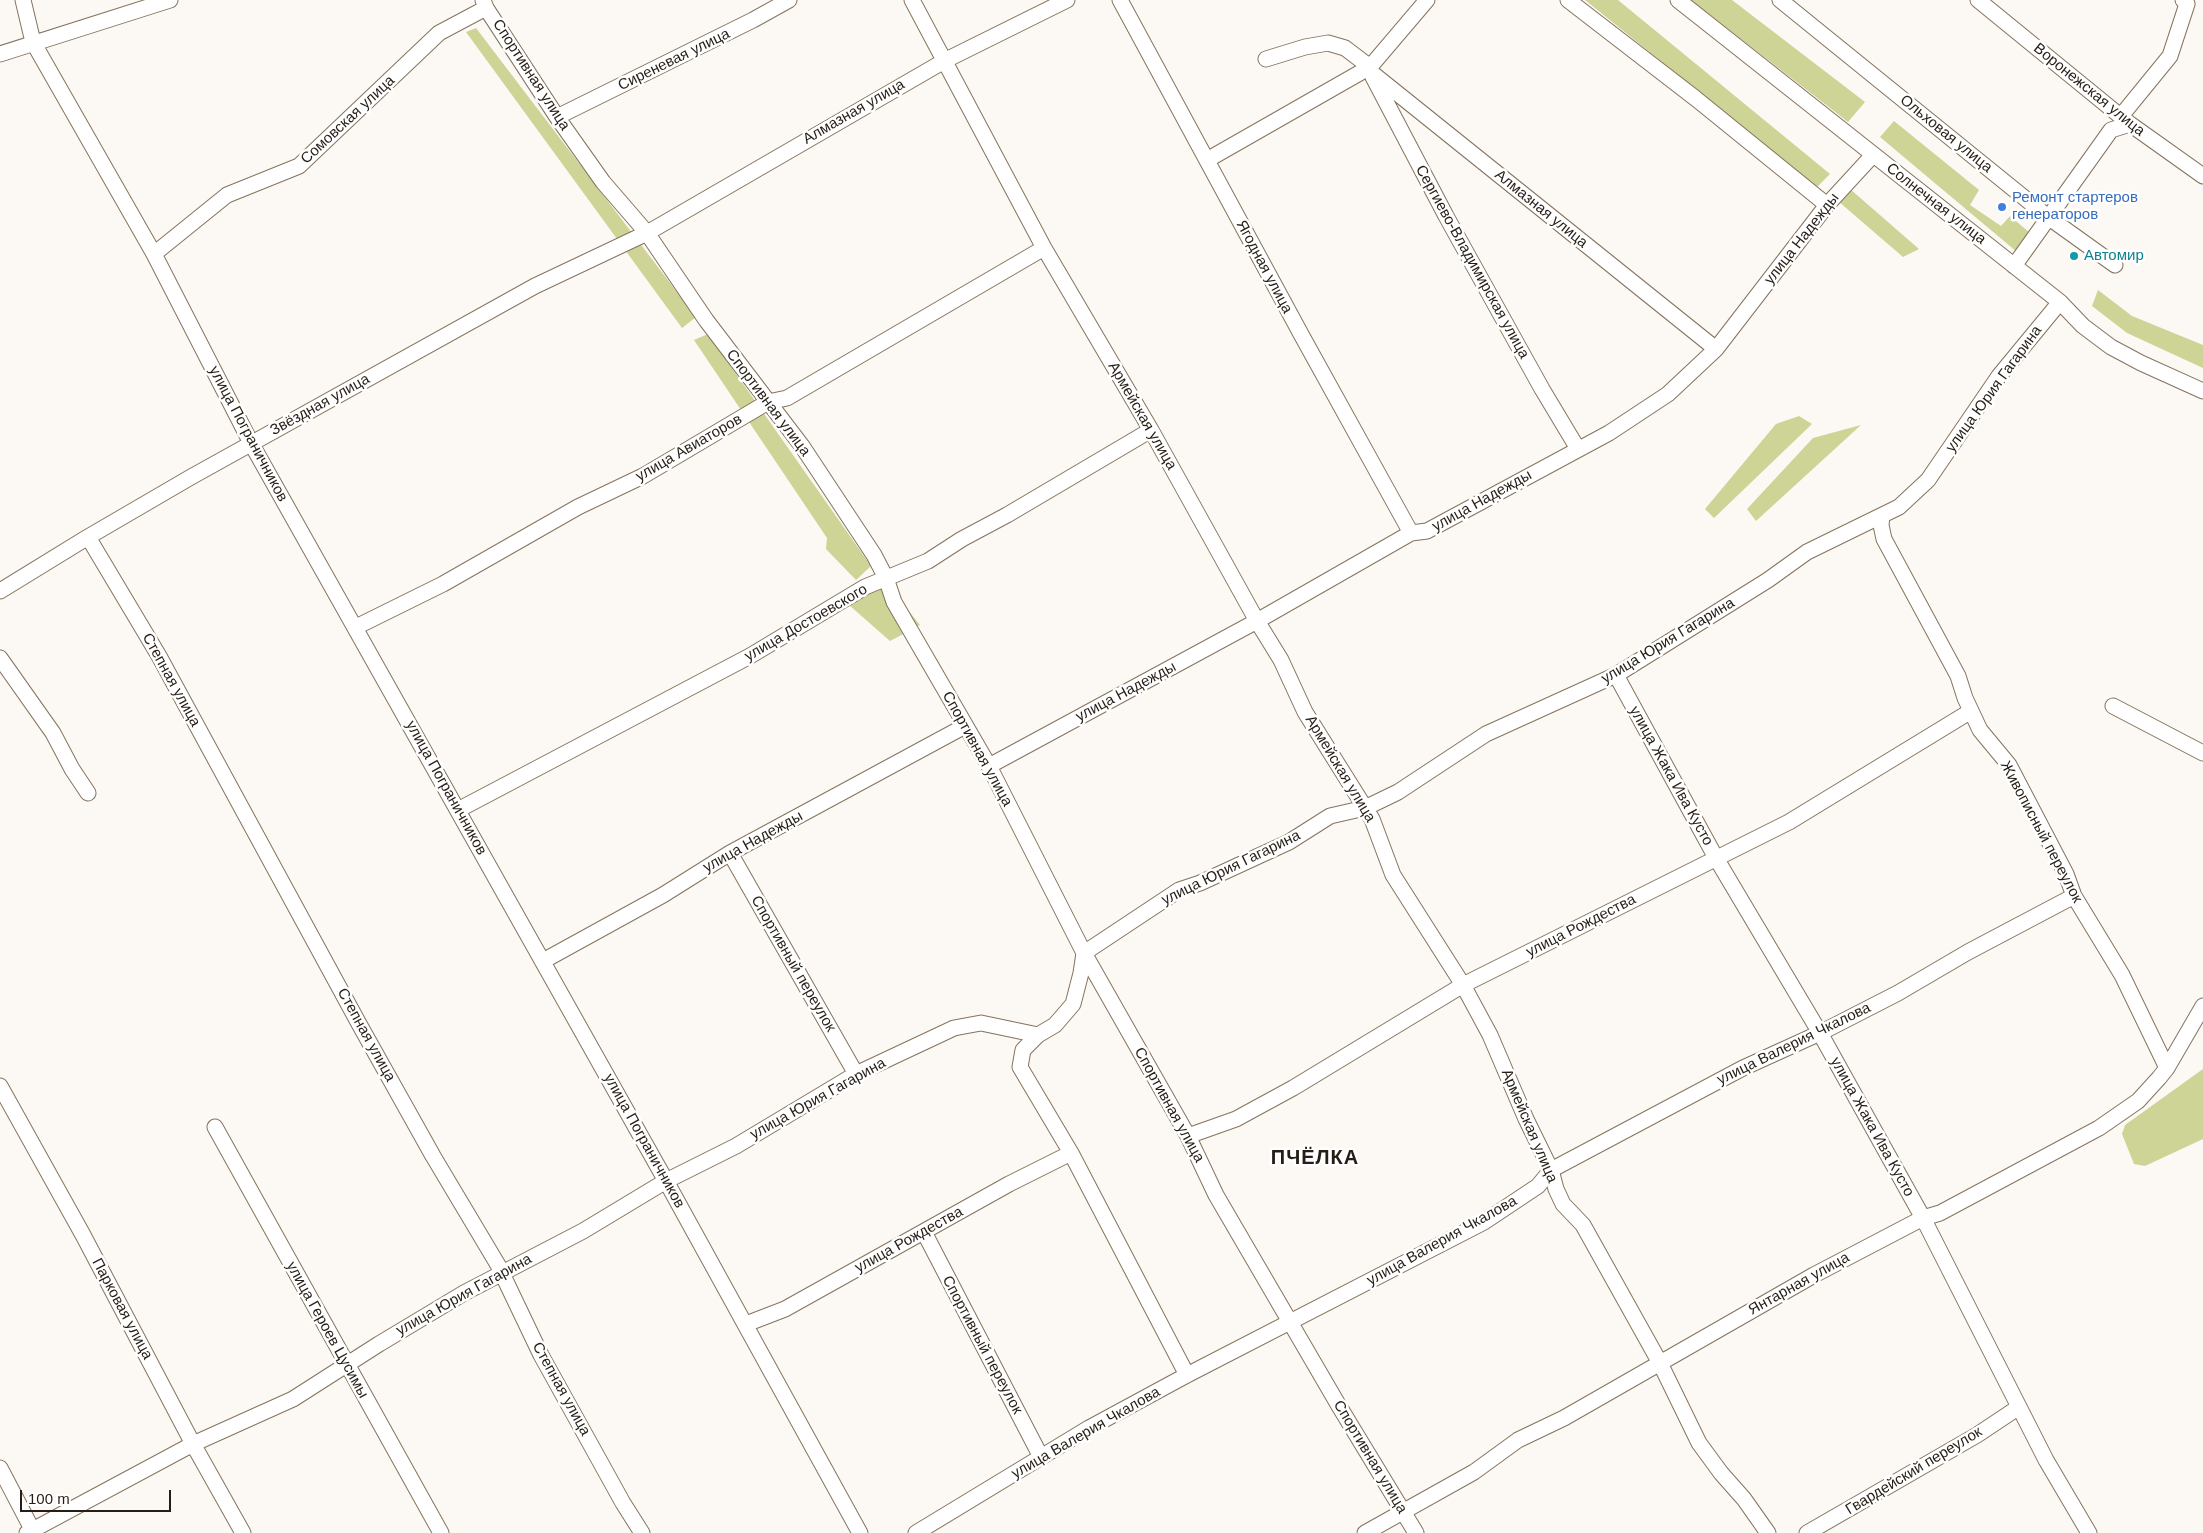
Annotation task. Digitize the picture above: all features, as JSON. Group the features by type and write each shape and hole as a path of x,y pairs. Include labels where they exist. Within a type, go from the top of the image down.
{"street":[{"name":"улица Пограничников","path":"23,0 33,42 154,254 251,443 746,1324 860,1533"},
{"path":"0,54 170,0"},
{"name":"Сиреневая улица","path":"557,117 753,20 789,0"},
{"name":"Армейская улица","path":"912,0 946,60 1044,248 1151,430 1257,621 1281,660 1305,712 1372,819 1393,875 1463,985 1490,1035 1526,1119 1551,1170 1556,1189 1563,1204 1583,1225 1660,1363 1699,1443 1744,1499 1768,1533"},
{"name":"Алмазная улица","path":"647,233 946,60 1066,0"},
{"name":"Ягодная улица","path":"1120,0 1411,533"},
{"path":"1207,160 1371,70 1427,0"},
{"path":"1568,0 1695,98 1826,205"},
{"name":"Солнечная улица","path":"1678,0 2060,302 2082,326 2111,346 2141,363 2203,391"},
{"name":"Ольховая улица","path":"1780,0 2048,217 2115,265"},
{"name":"Воронежская улица","path":"1978,0 2125,120 2203,176"},
{"path":"2014,266 2111,130 2125,120 2170,56 2187,4 2183,0"},
{"name":"Спортивная улица","path":"485,4 557,117 603,182 647,233 706,320 802,446 874,555 886,578 894,602 989,766 1084,953 1188,1136 1216,1195 1416,1533"},
{"name":"Сомовская улица","path":"154,254 227,195 299,166 439,33 485,4"},
{"name":"Алмазная улица","path":"1266,59 1306,47 1328,43 1344,48 1716,349"},
{"name":"Сергиево-Владимирская улица","path":"1371,70 1399,129 1446,216 1542,389 1578,449"},
{"name":"улица Надежды","path":"989,766 1257,621 1411,533 1427,531 1609,433 1668,394 1716,349 1826,205 1873,155"},
{"name":"Звёздная улица","path":"0,592 88,537 251,443 535,286 647,233"},
{"name":"улица Авиаторов","path":"356,627 443,584 578,507 643,476 768,402 787,398 1044,248"},
{"name":"улица Юрия Гагарина","path":"1084,953 1179,890 1200,883 1289,842 1330,816 1365,808 1398,792 1486,734 1616,675 1761,585 1807,552 1899,507 1928,480 1999,376 2060,302"},
{"name":"улица Достоевского","path":"458,810 750,656 865,587 928,561 962,538 1007,515 1151,430"},
{"name":"Живописный переулок","path":"1882,516 1881,525 1884,539 1958,676 1980,730 2009,764 2066,874 2074,896 2122,975 2167,1068"},
{"name":"Степная улица","path":"88,537 159,656 358,1022 433,1156 498,1265 541,1355 623,1503 642,1533"},
{"path":"0,658 53,733 72,769 88,793"},
{"name":"улица Жака Ива Кусто","path":"1616,675 1716,858 1820,1033 1923,1218 2046,1460 2088,1533"},
{"path":"2113,706 2203,753"},
{"name":"улица Рождества","path":"1188,1136 1236,1119 1293,1088 1463,985 1789,822 1971,711"},
{"name":"улица Надежды","path":"543,962 663,895 730,853 965,726"},
{"name":"Спортивный переулок","path":"730,853 856,1074"},
{"name":"улица Валерия Чкалова","path":"916,1533 1089,1428 1484,1222 1538,1186 1551,1170 1743,1068 1820,1033 2074,896"},
{"path":"1084,953 1082,973 1073,1004 1055,1025 1038,1035 1023,1050 1020,1067 1072,1153 1188,1375"},
{"name":"Янтарная улица","path":"1365,1533 1474,1472 1518,1440 1564,1418 1814,1275 1923,1218 1940,1214 2099,1128 2138,1101 2167,1068 2203,1006"},
{"name":"улица Юрия Гагарина","path":"31,1532 193,1444 293,1399 346,1365 501,1273 583,1230 666,1181 736,1146 856,1074 954,1028 982,1024 1038,1035"},
{"name":"Парковая улица","path":"0,1086 83,1235 193,1444 243,1533"},
{"name":"улица Героев Цусимы","path":"214,1127 441,1533"},
{"name":"улица Рождества","path":"746,1324 785,1309 1009,1184 1072,1153"},
{"name":"Спортивный переулок","path":"924,1232 1041,1457"},
{"name":"Гвардейский переулок","path":"1807,1533 1830,1528 2019,1407"},
{"path":"0,1468 31,1532"}],"green space":[{"path":"1585,0 1618,0 1830,174 1817,187"},
{"path":"1691,0 1732,0 1865,102 1848,122"},
{"path":"476,28 696,317 682,328 466,32"},
{"path":"1894,121 1979,190 1970,205 2001,226 2010,216 2030,233 2017,252 1880,137"},
{"path":"1850,189 1919,249 1903,257 1838,201"},
{"path":"2098,290 2132,316 2203,345 2203,368 2127,333 2092,306"},
{"path":"708,334 871,566 856,580 826,549 827,538 694,340"},
{"path":"1799,416 1812,424 1714,518 1705,509 1776,424"},
{"path":"1861,425 1756,521 1747,509 1813,438"},
{"path":"887,584 920,625 890,641 849,605 850,594"},
{"path":"2203,1069 2203,1139 2145,1166 2134,1164 2122,1134 2125,1125"}],"place":[{"name":"Ремонт стартеров генераторов","path":"2002,207"},
{"name":"Автомир","path":"2074,256"}],"district":[{"name":"ПЧЁЛКА","path":"1315,1158"}]}
